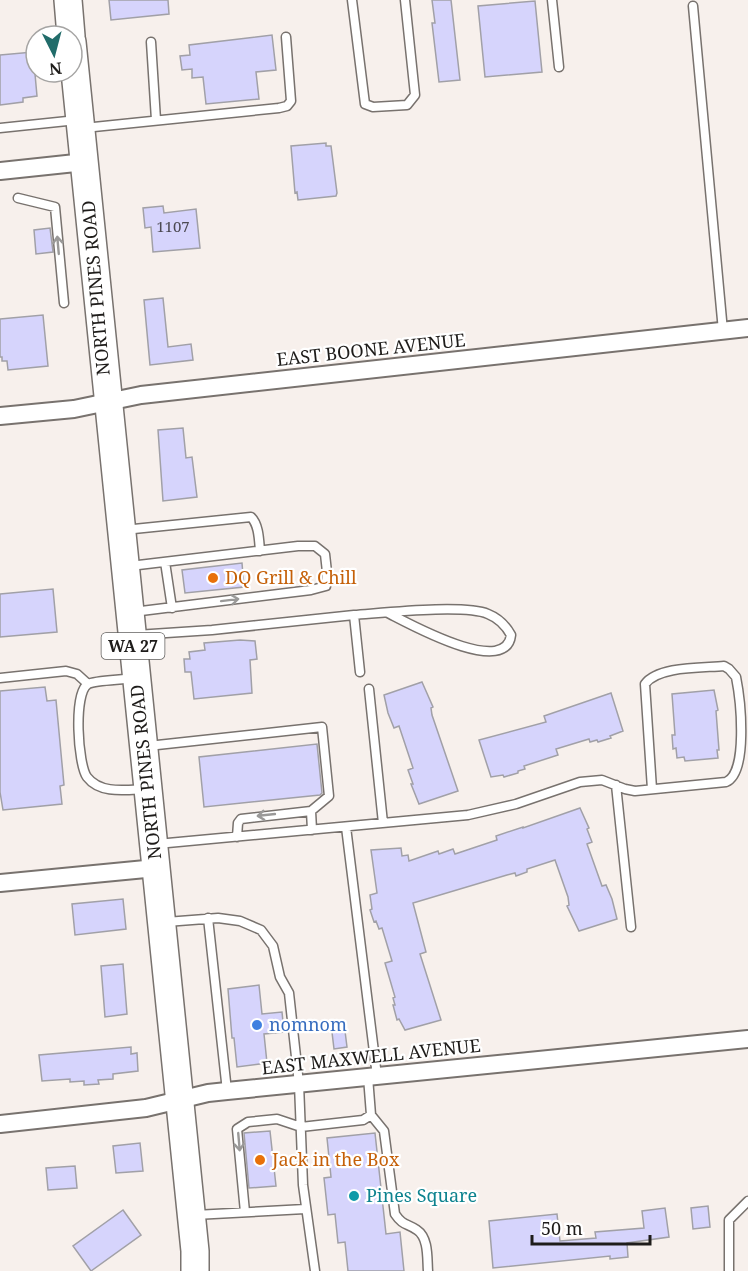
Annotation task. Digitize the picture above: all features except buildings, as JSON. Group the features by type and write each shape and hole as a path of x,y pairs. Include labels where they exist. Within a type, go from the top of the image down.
{"main road":[{"path":"68,0 70,24"},
{"name":"NORTH PINES ROAD","path":"76,84 197,1264"}],"street":[{"path":"0,171 85,162"},
{"name":"EAST BOONE AVENUE","path":"0,416 74,409 141,395 748,328"},
{"path":"0,883 155,856"},
{"name":"EAST MAXWELL AVENUE","path":"0,1124 147,1108 208,1093 748,1039"}],"lane":[{"path":"352,0 365,104 373,107 407,105 415,95 405,0"},
{"path":"552,0 559,67"},
{"path":"693,6 723,331"},
{"path":"0,128 156,120 286,106 291,101 292,90 286,37"},
{"path":"151,42 156,120"},
{"path":"18,198 55,207 64,303"},
{"path":"121,531 251,517 257,526 260,551"},
{"path":"125,566 315,546 325,554 327,572 326,586 311,590 172,608 131,624"},
{"path":"165,562 172,608"},
{"path":"131,624 212,630 354,615 388,613 456,610 474,610 488,613 500,621 511,635 510,642 506,648 499,651 472,649 445,641 388,613"},
{"path":"354,615 360,672"},
{"path":"155,856 237,837 488,812 580,782 602,780 635,791 726,782 737,777 746,752 736,677 729,669 724,666 660,672 645,684 652,789"},
{"path":"0,678 66,671 77,674 88,684"},
{"path":"137,678 88,684 83,689 78,704 81,762 87,777 98,786 116,790 148,789"},
{"path":"369,689 383,823"},
{"path":"144,746 322,727 329,796 311,811 241,819 238,823 237,837"},
{"path":"616,785 631,927"},
{"path":"311,811 312,830"},
{"path":"346,827 373,1076 371,1115 384,1131 395,1214 401,1223 419,1231 425,1240 428,1271"},
{"path":"208,918 227,1091"},
{"path":"161,922 208,918 240,921 261,930 273,946 280,977 289,993 299,1084 305,1209 315,1271"},
{"path":"245,1212 237,1129 248,1122 278,1119 301,1126 363,1120 371,1115"},
{"path":"729,1271 729,1220 748,1201"},
{"path":"192,1215 305,1209"}],"place":[{"name":"DQ Grill & Chill","path":"213,578"},
{"name":"nomnom","path":"257,1025"},
{"name":"Jack in the Box","path":"260,1160"},
{"name":"Pines Square","path":"354,1196"}]}
